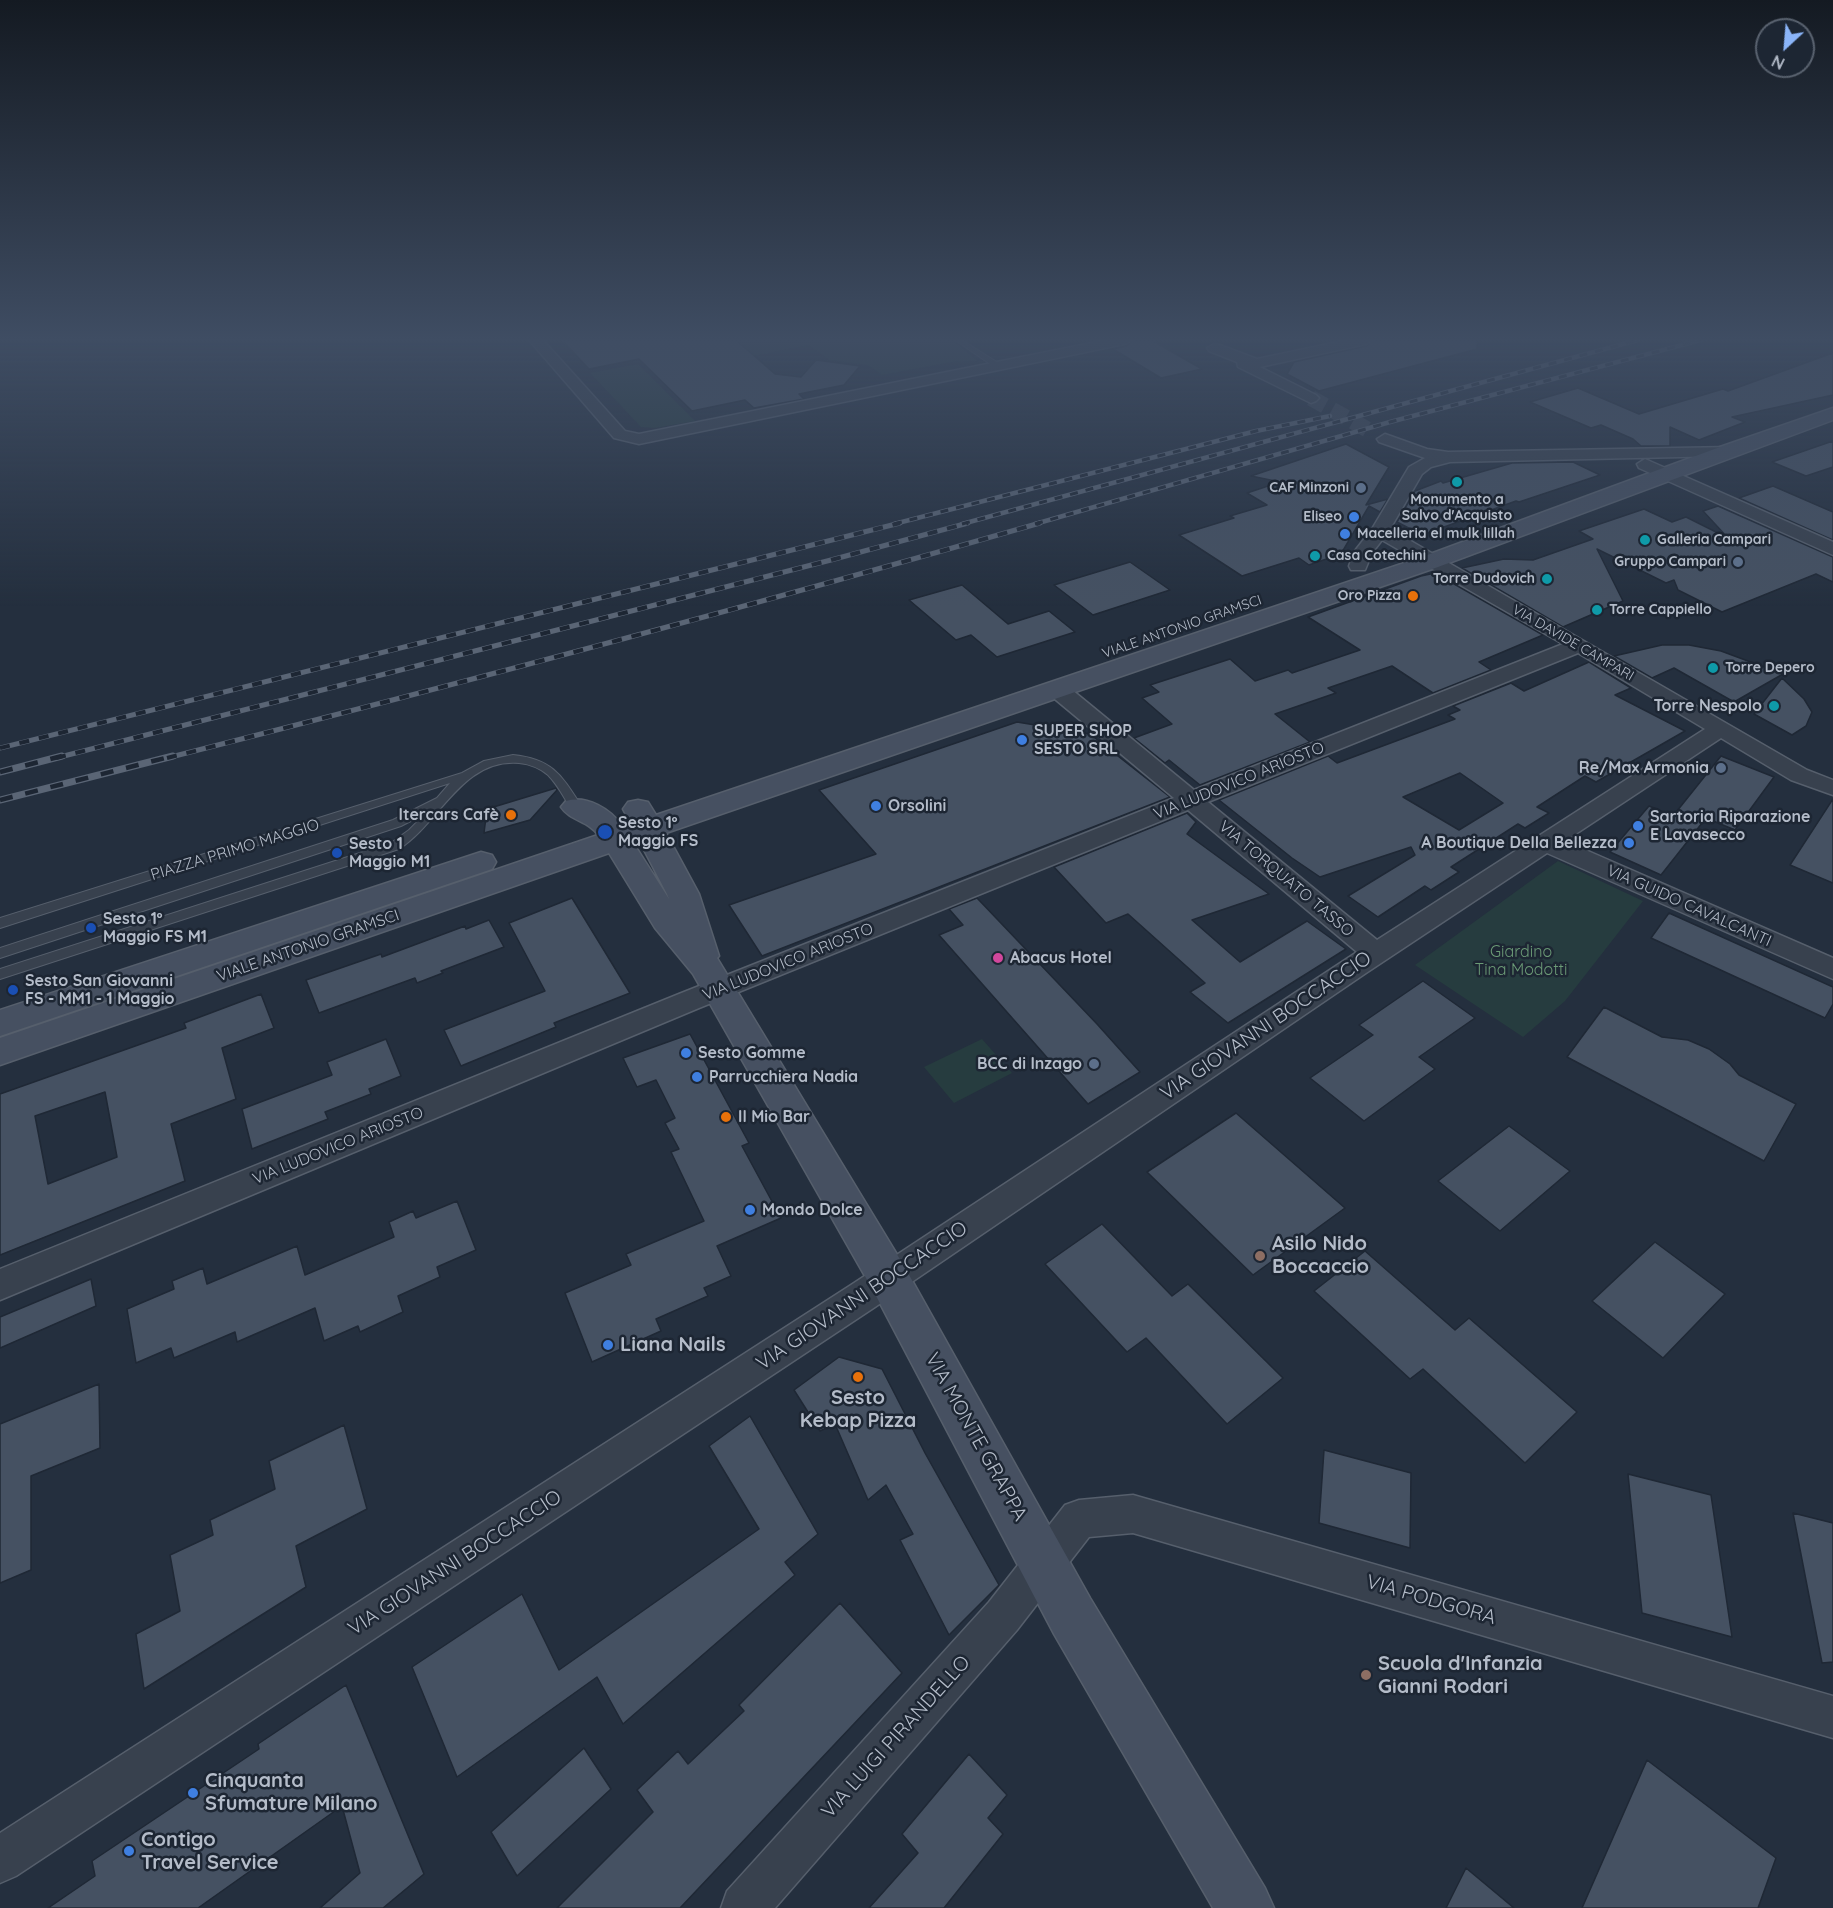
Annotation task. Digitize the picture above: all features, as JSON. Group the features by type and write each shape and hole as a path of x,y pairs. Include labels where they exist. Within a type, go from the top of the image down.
{"main road":[{"name":"VIALE ANTONIO GRAMSCI","path":"0,1052 1024,681 1408,549 1727,451 1790,429"},
{"name":"VIALE ANTONIO GRAMSCI","path":"644,818 1058,690 1430,562 1660,470"},
{"path":"576,807 610,830 666,920 712,978"},
{"path":"559,836 580,822 581,817 576,807"},
{"path":"644,818 682,894 712,978"},
{"name":"VIALE ANTONIO GRAMSCI","path":"0,1023 559,836 610,830"},
{"name":"VIA MONTE GRAPPA","path":"712,978 889,1279 1072,1616 1245,1908"}],"street":[{"path":"615,429 620,435 639,439 694,429"},
{"path":"1415,471 1416,463 1413,457 1378,436 1424,453 1450,457 1727,451"},
{"path":"1612,454 1660,470 1833,549"},
{"path":"1358,566 1363,552 1380,531 1415,471 1425,463 1450,457"},
{"name":"VIA DAVIDE CAMPARI","path":"1380,531 1430,562 1579,645 1798,775 1833,788"},
{"name":"VIA LUDOVICO ARIOSTO","path":"0,1285 712,978 1191,799 1579,645"},
{"name":"VIA TORQUATO TASSO","path":"1058,690 1375,953"},
{"name":"VIA GIOVANNI BOCCACCIO","path":"0,1860 889,1279 1375,953 1721,728"},
{"name":"VIA GUIDO CAVALCANTI","path":"1545,842 1833,969"},
{"name":"VIA PODGORA","path":"1044,1562 1079,1519 1133,1514 1833,1717"},
{"name":"VIA LUIGI PIRANDELLO","path":"744,1908 1004,1616 1044,1562"}],"lane":[{"name":"PIAZZA PRIMO MAGGIO","path":"0,974 384,851 401,843 414,833 458,782 487,763 514,759 532,762 550,771 576,807"},
{"name":"PIAZZA PRIMO MAGGIO","path":"0,923 469,774"},
{"name":"PIAZZA PRIMO MAGGIO","path":"0,952 397,823 430,807 448,795"}],"green space":[{"name":"Giardino Tina Modotti","path":"1558,861 1643,901 1565,1001 1523,1037 1415,965"},
{"path":"982,1039 1012,1073 954,1103 924,1067"}],"building":[{"path":"1610,429 1670,429 1670,446 1641,446 1633,439"},
{"path":"1675,429 1727,429 1699,440"},
{"path":"1833,441 1833,467 1806,476 1772,462"},
{"path":"1346,444 1389,467 1366,505 1388,499 1380,512 1369,506 1341,554 1309,565 1299,558 1242,576 1179,535 1267,505 1247,493 1280,482 1251,476"},
{"path":"1573,462 1600,475 1519,502 1516,501 1422,535 1397,522 1415,491 1441,481 1443,483 1512,463"},
{"path":"1773,486 1833,512 1833,540 1739,498"},
{"path":"1718,506 1833,557 1833,582 1816,574 1722,612 1678,590 1674,580 1666,583 1597,549 1623,601 1563,627 1462,568 1504,559 1533,560 1593,539 1579,531 1644,509 1672,522 1686,517 1728,538 1703,511"},
{"path":"1130,562 1170,590 1093,615 1054,585"},
{"path":"1435,573 1543,635 1479,662 1491,670 1433,693 1392,666 1328,688 1336,693 1275,714 1310,742 1200,785 1169,760 1165,763 1134,738 1172,724 1142,698 1159,692 1150,685 1230,659 1255,681 1288,670 1292,673 1360,650 1308,617"},
{"path":"962,585 1008,624 1049,611 1075,632 997,657 971,635 956,640 909,600"},
{"path":"1662,645 1689,645 1721,651 1783,674 1734,702 1674,668 1652,678 1614,656"},
{"path":"1589,662 1631,688 1615,695 1685,731 1596,782 1585,776 1537,807 1549,813 1525,828 1518,824 1451,867 1459,872 1431,890 1425,886 1378,917 1348,896 1415,855 1411,847 1320,877 1292,858 1219,800 1328,756 1337,763 1455,719 1448,715 1460,710 1453,706 1511,683 1524,691","holes":["1460,773 1503,803 1459,830 1403,797"]},
{"name":"Torre Nespolo","path":"1782,678 1804,699 1812,712 1806,726 1792,735 1754,714"},
{"path":"1017,722 1090,734 1170,797 762,956 729,905 876,854 819,790"},
{"path":"1721,756 1774,777 1735,830 1706,818 1661,875 1610,852 1649,806 1673,816"},
{"name":"Itercars Cafè","path":"556,788 557,790 530,820 484,833 487,809"},
{"path":"1833,799 1833,883 1790,865"},
{"path":"1187,813 1196,822 1187,834 1269,894 1192,920 1240,962 1307,921 1346,949 1228,1023 1190,992 1205,983 1128,914 1106,923 1054,867"},
{"path":"572,898 630,993 554,1023 556,1027 461,1066 444,1030 545,991 509,923"},
{"name":"Abacus Hotel","path":"977,898 1140,1072 1088,1104 939,935 963,925 949,909"},
{"path":"1669,913 1833,987 1833,1004 1825,1018 1651,938"},
{"path":"489,920 504,947 441,971 443,973 417,983 415,978 319,1013 306,980 381,954 382,957 465,926 466,929"},
{"path":"1423,981 1475,1018 1419,1057 1435,1069 1364,1121 1310,1078 1373,1035 1359,1025"},
{"path":"261,994 274,1028 222,1048 236,1099 171,1124 185,1181 0,1255 0,1094 186,1028 184,1023","holes":["105,1092 117,1157 48,1184 35,1116"]},
{"path":"1604,1007 1662,1037 1688,1040 1709,1049 1730,1064 1739,1075 1796,1104 1764,1161 1567,1057"},
{"path":"690,1034 749,1143 742,1146 781,1218 717,1246 731,1276 704,1288 708,1296 656,1319 661,1331 592,1362 565,1293 631,1265 626,1254 704,1221 671,1152 679,1149 665,1123 675,1118 656,1080 637,1087 623,1058"},
{"path":"386,1039 401,1076 369,1089 371,1094 325,1112 328,1119 252,1149 242,1109 332,1075 327,1062"},
{"path":"1236,1113 1345,1208 1253,1275 1147,1172"},
{"path":"1509,1126 1570,1171 1500,1231 1438,1181"},
{"path":"457,1201 476,1250 437,1267 440,1277 398,1296 403,1312 360,1332 358,1326 324,1341 315,1308 237,1342 235,1332 174,1358 171,1348 136,1363 127,1309 174,1289 172,1281 203,1268 207,1284 297,1246 305,1275 394,1237 389,1222 413,1211 416,1218"},
{"path":"1102,1224 1172,1296 1188,1284 1283,1378 1227,1424 1146,1338 1127,1352 1045,1264"},
{"path":"1655,1242 1725,1294 1663,1358 1592,1301"},
{"path":"1365,1251 1455,1330 1469,1318 1577,1412 1525,1463 1423,1369 1410,1379 1314,1291"},
{"path":"91,1279 96,1306 0,1348 0,1317"},
{"path":"839,1357 882,1369 925,1453 999,1585 949,1635 900,1540 913,1534 886,1485 868,1500 835,1424 820,1431 794,1390"},
{"path":"99,1384 100,1448 31,1476 31,1570 0,1583 0,1424"},
{"path":"750,1416 818,1534 785,1562 795,1575 623,1724 597,1677 457,1777 412,1667 522,1594 559,1670 759,1529 709,1446"},
{"path":"344,1425 367,1509 296,1546 306,1587 144,1689 136,1634 180,1611 170,1555 213,1535 210,1520 275,1489 269,1461"},
{"path":"1324,1450 1411,1473 1410,1548 1319,1523"},
{"path":"1628,1474 1711,1495 1732,1637 1642,1613"},
{"path":"1793,1513 1833,1523 1833,1662 1822,1663"},
{"path":"840,1603 902,1673 680,1908 557,1908 653,1812 637,1790 678,1751 688,1764 744,1711 739,1705"},
{"path":"346,1685 424,1874 383,1908 320,1908 360,1873 342,1806 198,1908 48,1908 95,1876 92,1861 259,1749 258,1744"},
{"path":"584,1748 611,1789 517,1876 491,1832"},
{"path":"969,1754 1007,1795 988,1818 1003,1834 944,1908 869,1908 918,1853 902,1834"},
{"path":"1647,1760 1776,1858 1758,1908 1582,1908"},
{"path":"1466,1868 1514,1908 1446,1908"}],"tunnel":[{"path":"1367,429 1372,432"}],"railway":[{"path":"894,524 1266,429"},
{"path":"962,524 1311,429"},
{"path":"1035,524 1365,429"},
{"path":"0,748 900,523"},
{"path":"56,758 968,523"},
{"path":"167,758 605,644 1040,523"},
{"path":"0,772 62,756"},
{"path":"0,800 173,756"}],"place":[{"name":"Monumento a Salvo d'Acquisto","path":"1457,482"},
{"name":"CAF Minzoni","path":"1361,488"},
{"name":"Eliseo","path":"1354,517"},
{"name":"Macelleria el mulk lillah","path":"1345,534"},
{"name":"Galleria Campari","path":"1645,540"},
{"name":"Casa Cotechini","path":"1315,556"},
{"name":"Gruppo Campari","path":"1738,562"},
{"name":"Torre Dudovich","path":"1547,579"},
{"name":"Oro Pizza","path":"1413,596"},
{"name":"Torre Cappiello","path":"1597,610"},
{"name":"Torre Depero","path":"1713,668"},
{"name":"Torre Nespolo","path":"1774,706"},
{"name":"SUPER SHOP SESTO SRL","path":"1022,740"},
{"name":"Re/Max Armonia","path":"1721,768"},
{"name":"Orsolini","path":"876,806"},
{"name":"Itercars Cafè","path":"511,815"},
{"name":"Sartoria Riparazione E Lavasecco","path":"1638,826"},
{"name":"Sesto 1º Maggio FS","path":"605,832"},
{"name":"A Boutique Della Bellezza","path":"1629,843"},
{"name":"Sesto 1 Maggio M1","path":"337,853"},
{"name":"Sesto 1º Maggio FS M1","path":"91,928"},
{"name":"Abacus Hotel","path":"998,958"},
{"name":"Sesto San Giovanni FS - MM1 - 1 Maggio","path":"13,990"},
{"name":"Sesto Gomme","path":"686,1053"},
{"name":"BCC di Inzago","path":"1094,1064"},
{"name":"Parrucchiera Nadia","path":"697,1077"},
{"name":"Il Mio Bar","path":"726,1117"},
{"name":"Mondo Dolce","path":"750,1210"},
{"name":"Asilo Nido Boccaccio","path":"1260,1256"},
{"name":"Liana Nails","path":"608,1345"},
{"name":"Sesto Kebap Pizza","path":"858,1377"},
{"name":"Scuola d'Infanzia Gianni Rodari","path":"1366,1675"},
{"name":"Cinquanta Sfumature Milano","path":"193,1793"},
{"name":"Contigo Travel Service","path":"129,1851"}]}
